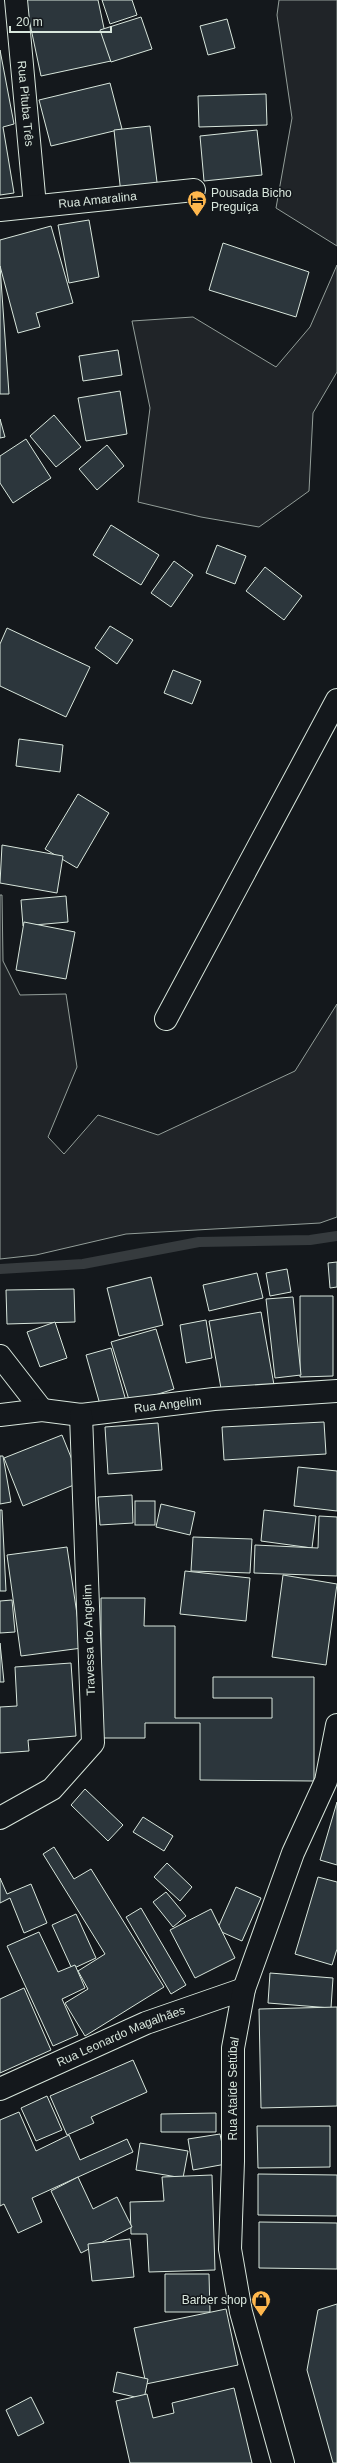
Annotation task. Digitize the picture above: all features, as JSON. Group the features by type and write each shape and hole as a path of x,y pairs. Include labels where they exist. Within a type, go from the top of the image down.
{"street":[{"name":"Rua Pituba Três","path":"16,0 35,206"},
{"name":"Rua Amaralina","path":"0,210 194,190"},
{"path":"166,1019 337,700"},
{"path":"0,1356 42,1410"},
{"name":"Rua Angelim","path":"0,1415 42,1410 81,1415 214,1398 337,1391"},
{"name":"Travessa do Angelim","path":"0,1818 52,1789 93,1743 81,1415"},
{"name":"Rua Ataíde Setúbal","path":"283,2463 241,2312 230,2249 233,2161 233,2048 244,1989 293,1853 326,1781 337,1725"},
{"name":"Rua Leonardo Magalhães","path":"0,2089 146,2023 244,1989"}],"shaded area":[{"path":"279,0 337,0 337,246 276,208 292,118 277,15"},
{"path":"337,265 337,372 313,413 309,491 259,527 201,517 138,502 150,408 132,321 193,317 276,367 310,327"},
{"path":"0,895 2,895 3,961 20,995 66,994 77,1067 48,1137 64,1154 98,1115 158,1135 295,1071 337,1004 337,1217 320,1223 126,1234 36,1255 0,1259"}],"building":[{"path":"25,0 98,0 111,61 41,76"},
{"path":"102,0 132,0 137,15 110,24"},
{"path":"141,17 152,49 111,62 100,30"},
{"path":"227,19 235,48 208,55 200,26"},
{"path":"0,50 14,124 3,127 14,193 0,195"},
{"path":"110,83 122,129 51,146 39,100"},
{"path":"266,94 267,125 199,127 198,96"},
{"path":"150,126 158,190 121,194 114,130"},
{"path":"257,130 262,175 204,181 200,136"},
{"path":"89,220 99,277 69,283 58,225"},
{"path":"51,226 73,303 36,313 40,327 18,333 0,266 0,240"},
{"path":"223,243 309,272 296,317 209,290"},
{"path":"0,266 9,394 0,394"},
{"path":"118,350 122,375 83,381 79,356"},
{"path":"120,391 127,434 86,441 78,398"},
{"path":"54,415 81,447 56,467 30,436"},
{"path":"0,419 5,437 0,438"},
{"path":"26,439 51,478 13,503 0,483 0,456"},
{"path":"107,445 124,466 97,490 79,469"},
{"path":"111,525 159,555 141,585 93,555"},
{"path":"217,545 246,556 235,584 206,573"},
{"path":"174,561 193,575 171,607 151,593"},
{"path":"265,567 302,596 284,620 246,591"},
{"path":"110,626 133,640 117,664 95,648"},
{"path":"7,628 90,667 66,717 0,686 0,644"},
{"path":"173,670 201,681 192,704 164,693"},
{"path":"19,739 63,745 60,772 16,766"},
{"path":"78,794 109,813 77,868 45,849"},
{"path":"2,845 63,856 57,893 0,883"},
{"path":"66,896 68,922 23,926 21,900"},
{"path":"24,922 75,932 66,979 16,970"},
{"path":"337,1262 337,1287 330,1288 328,1263"},
{"path":"287,1269 291,1292 270,1296 266,1273"},
{"path":"257,1273 263,1298 209,1311 203,1285"},
{"path":"151,1277 163,1325 119,1336 107,1288"},
{"path":"74,1289 75,1322 7,1324 6,1290"},
{"path":"300,1296 333,1296 333,1376 300,1377"},
{"path":"293,1297 301,1375 275,1378 266,1299"},
{"path":"261,1312 274,1385 222,1394 209,1321"},
{"path":"206,1320 212,1358 186,1363 180,1325"},
{"path":"55,1322 67,1358 40,1367 27,1332"},
{"path":"156,1329 174,1389 130,1403 111,1342"},
{"path":"111,1348 126,1401 101,1408 86,1355"},
{"path":"324,1422 326,1454 224,1460 222,1427"},
{"path":"158,1423 162,1470 108,1474 105,1427"},
{"path":"62,1435 81,1482 23,1506 4,1458"},
{"path":"0,1456 3,1456 11,1502 0,1504"},
{"path":"298,1467 337,1471 337,1511 294,1506"},
{"path":"132,1495 133,1523 100,1525 98,1497"},
{"path":"135,1501 155,1501 155,1525 135,1525"},
{"path":"161,1504 195,1512 190,1535 156,1527"},
{"path":"0,1510 2,1510 6,1591 0,1591"},
{"path":"264,1510 316,1516 312,1548 261,1541"},
{"path":"319,1516 337,1517 337,1576 254,1573 255,1545 318,1548"},
{"path":"193,1537 252,1539 250,1573 191,1571"},
{"path":"67,1547 82,1648 21,1656 7,1555"},
{"path":"185,1571 250,1578 246,1621 180,1614"},
{"path":"283,1575 337,1584 326,1665 272,1657"},
{"path":"101,1598 145,1598 144,1626 175,1626 175,1718 272,1718 272,1698 213,1698 213,1677 314,1677 314,1781 200,1780 200,1723 145,1723 145,1738 101,1738"},
{"path":"12,1600 15,1632 0,1633 0,1601"},
{"path":"0,1643 4,1682 0,1682"},
{"path":"71,1663 76,1736 28,1740 29,1751 0,1753 0,1707 17,1706 15,1667"},
{"path":"85,1789 123,1825 108,1841 71,1805"},
{"path":"337,1802 337,1865 320,1860"},
{"path":"143,1817 173,1836 164,1851 133,1832"},
{"path":"54,1847 74,1879 91,1869 164,1987 85,2036 65,2003 88,1989 78,1971 105,1954 43,1854"},
{"path":"167,1863 192,1887 180,1901 154,1877"},
{"path":"318,1877 337,1882 337,1949 332,1965 295,1954"},
{"path":"0,1878 7,1894 31,1884 47,1923 24,1933 10,1898 0,1903"},
{"path":"236,1887 261,1898 242,1941 217,1930"},
{"path":"166,1892 186,1916 173,1927 153,1902"},
{"path":"141,1908 186,1985 171,1994 126,1917"},
{"path":"211,1909 235,1958 195,1978 170,1930"},
{"path":"76,1914 96,1958 72,1969 52,1925"},
{"path":"39,1932 58,1972 75,1965 85,1988 62,1999 78,2035 53,2046 7,1946"},
{"path":"270,1973 333,1978 331,2008 268,2003"},
{"path":"24,1988 51,2050 0,2073 0,1999"},
{"path":"337,2007 337,2106 261,2108 259,2009"},
{"path":"133,2060 147,2092 91,2117 94,2123 67,2135 50,2096"},
{"path":"47,2096 62,2130 36,2141 21,2108"},
{"path":"19,2112 36,2151 69,2135 80,2160 127,2139 133,2152 32,2198 42,2222 18,2233 4,2204 0,2206 0,2120"},
{"path":"216,2113 216,2132 161,2132 161,2114"},
{"path":"257,2126 330,2126 330,2167 258,2168"},
{"path":"220,2134 226,2164 193,2170 188,2139"},
{"path":"140,2143 188,2151 183,2178 136,2170"},
{"path":"258,2174 337,2175 337,2216 258,2215"},
{"path":"212,2175 215,2270 149,2272 147,2234 131,2234 130,2202 164,2201 162,2177"},
{"path":"78,2177 93,2209 117,2197 132,2227 81,2253 51,2191"},
{"path":"259,2222 337,2223 337,2269 259,2268"},
{"path":"130,2239 134,2277 92,2281 88,2244"},
{"path":"165,2274 209,2274 210,2312 165,2312"},
{"path":"337,2304 337,2463 333,2463 307,2370 318,2310"},
{"path":"226,2309 238,2365 146,2384 134,2328"},
{"path":"117,2372 148,2379 144,2399 113,2392"},
{"path":"234,2388 252,2463 130,2463 116,2401 147,2394 153,2418 174,2413 172,2403"},
{"path":"31,2397 44,2423 18,2436 6,2410"}],"waterway":[{"path":"0,1269 83,1264 199,1242 310,1240 337,1236"}],"place":[{"name":"Pousada Bicho Preguiça","path":"197,217"},
{"name":"Barber shop","path":"261,2317"}]}
